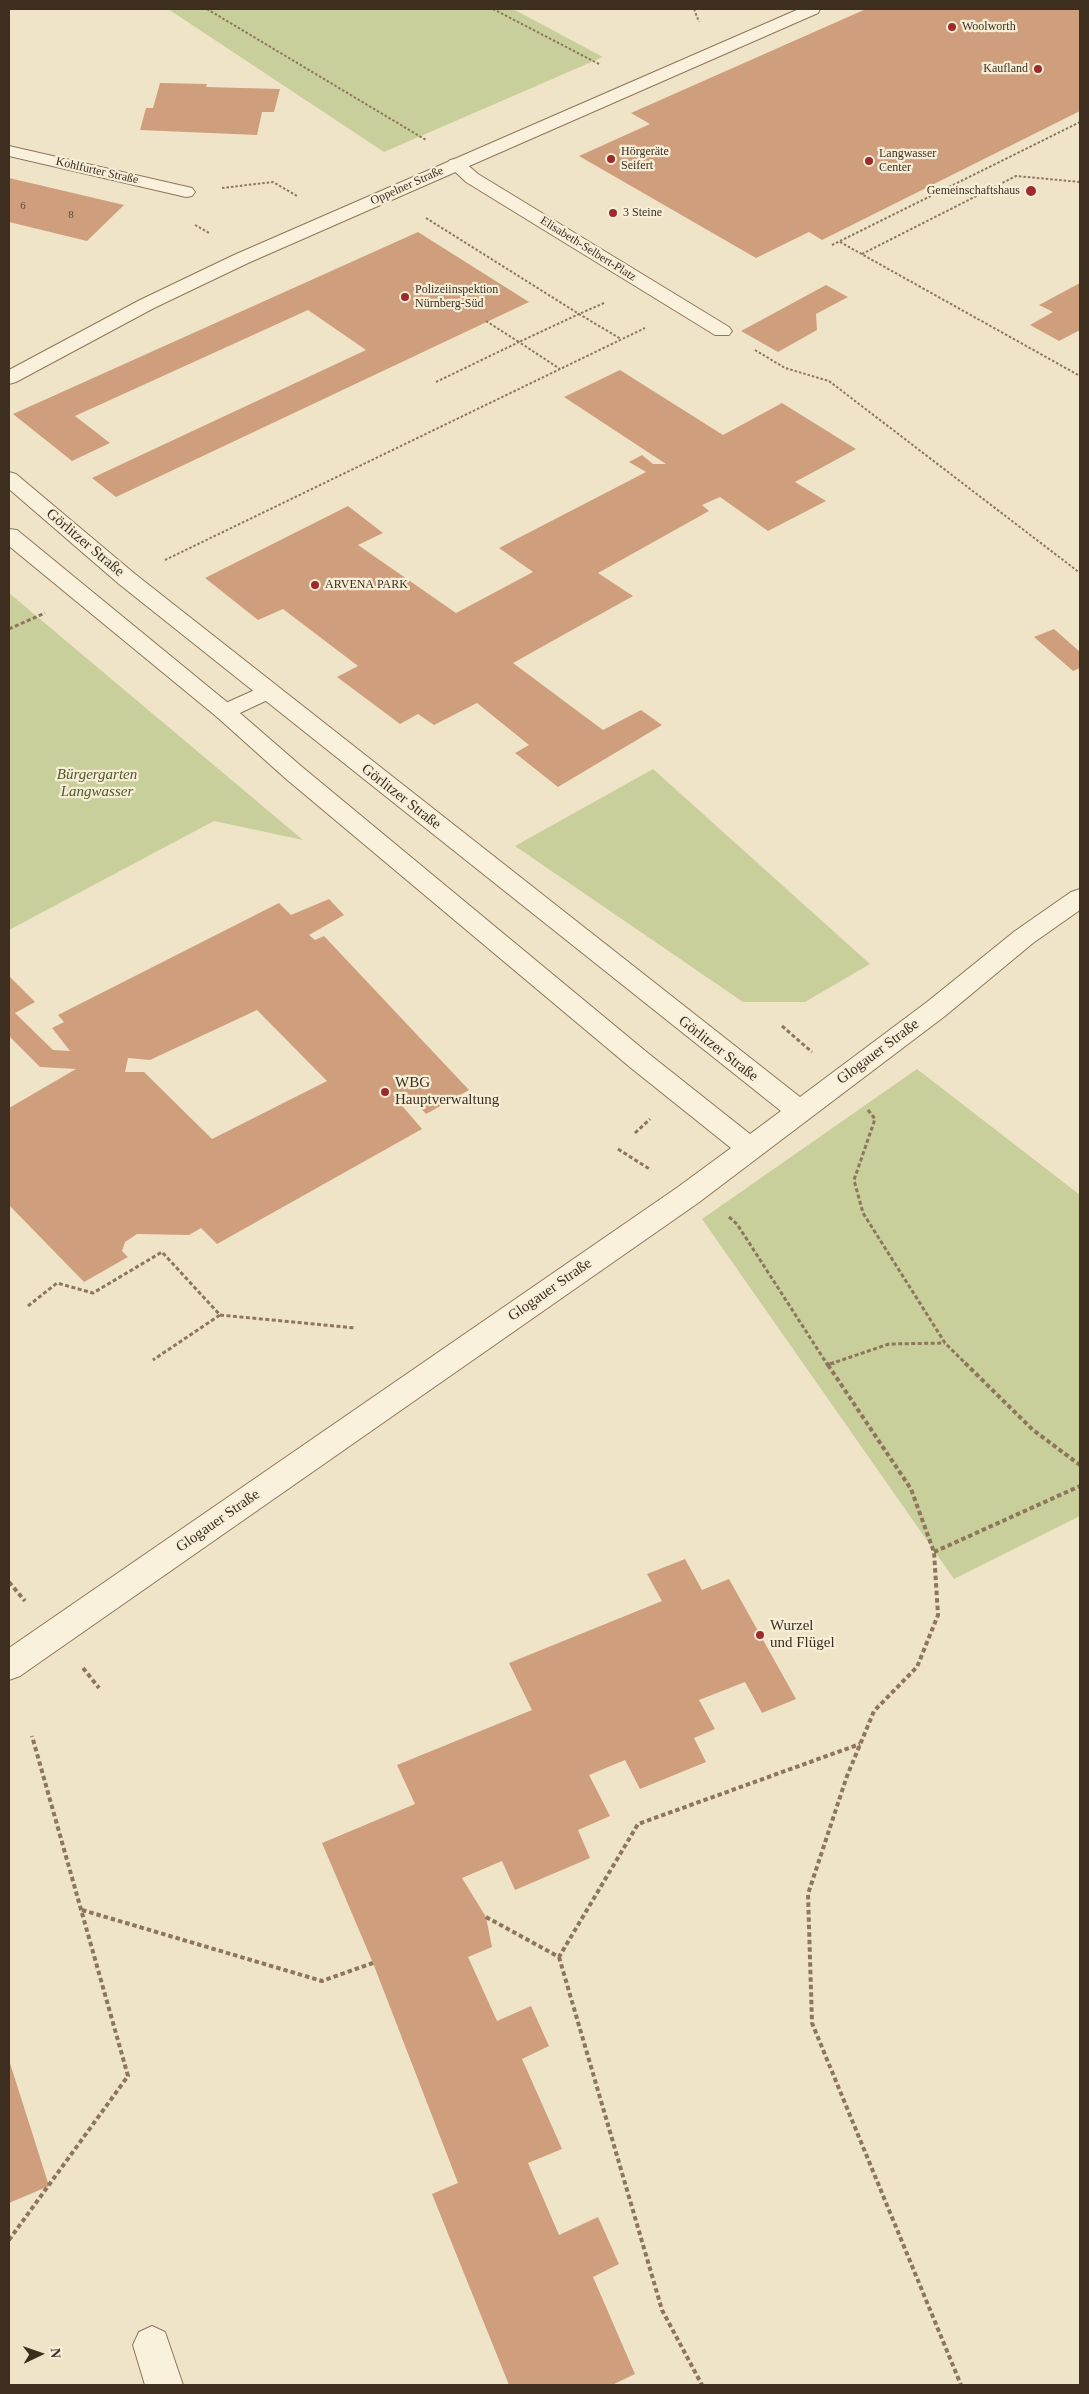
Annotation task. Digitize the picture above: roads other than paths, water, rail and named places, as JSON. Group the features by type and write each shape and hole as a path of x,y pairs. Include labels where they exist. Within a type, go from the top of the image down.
{"street":[{"name":"Oppelner Straße","path":"9,378 195,281 456,164 812,9"},
{"name":"Kohlfurter Straße","path":"9,151 186,192"},
{"name":"Elisabeth-Selbert-Platz","path":"456,164 472,178 722,331"},
{"name":"Görlitzer Straße","path":"9,478 127,579 798,1110"},
{"path":"9,535 225,712 376,841 653,1072 748,1147"},
{"path":"225,712 268,691"},
{"name":"Glogauer Straße","path":"9,1666 688,1195 748,1147 843,1079 1024,937 1080,898"},
{"path":"152,2345 164,2385"}],"place":[{"name":"Woolworth","path":"952,27"},
{"name":"Kaufland","path":"1038,69"},
{"name":"Hörgeräte Seifert","path":"611,159"},
{"name":"Langwasser Center","path":"869,161"},
{"name":"Gemeinschaftshaus","path":"1031,191"},
{"name":"3 Steine","path":"613,213"},
{"name":"Polizeiinspektion Nürnberg-Süd","path":"405,297"},
{"name":"ARVENA PARK","path":"315,585"},
{"name":"WBG Hauptverwaltung","path":"385,1092"},
{"name":"Wurzel und Flügel","path":"760,1635"}],"park label":[{"name":"Bürgergarten Langwasser","path":"97,784"}]}
